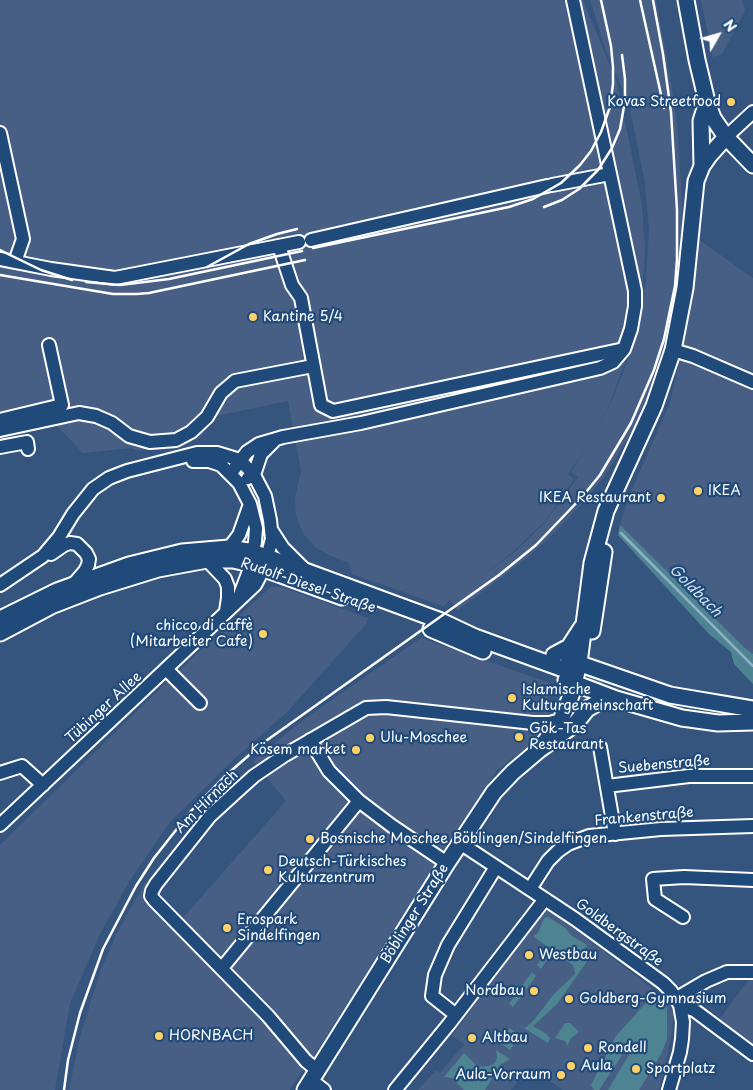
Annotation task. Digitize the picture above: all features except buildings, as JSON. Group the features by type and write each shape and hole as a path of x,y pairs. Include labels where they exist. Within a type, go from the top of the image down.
{"main road":[{"path":"686,0 712,118 726,137 753,165"},
{"path":"702,166 701,121 707,102"},
{"path":"577,666 588,586 595,550 606,511 654,406 673,350 685,288 696,181 702,166 713,150 726,137"},
{"path":"577,666 621,480"},
{"name":"Rudolf-Diesel-Straße","path":"0,619 38,600 121,567 159,557 202,549 229,548 259,561 436,625 577,666"},
{"name":"Rudolf-Diesel-Straße","path":"0,633 44,609 100,586 158,569 207,560 259,561 309,573 436,625 488,632 554,655 577,666"},
{"path":"554,655 572,643 584,624"},
{"path":"436,625 481,650 579,685 608,688 669,705 748,717"},
{"path":"577,666 608,688"},
{"name":"Böblinger Straße","path":"311,1080 447,863 494,792 513,772 539,750 576,710 579,685 577,666"},
{"name":"Böblinger Straße","path":"563,725 575,724 581,716 599,702 608,688"}],"street":[{"path":"231,473 247,452 259,444 293,435 361,423 600,368 613,362 624,349 631,329 635,306 635,291 573,0"},
{"path":"726,137 753,112"},
{"path":"0,133 23,239 15,262"},
{"path":"0,259 51,269 115,278 305,241 610,174"},
{"path":"279,246 292,285 301,298 321,405 333,411 624,349"},
{"path":"0,420 62,405 48,345"},
{"path":"673,350 753,382"},
{"path":"0,430 79,414 96,416 112,423 128,436 150,442 176,440 191,432 207,417 220,392 235,381 313,366"},
{"path":"239,483 254,475 261,454 276,439"},
{"path":"0,447 27,442 28,449"},
{"path":"0,585 43,556 93,489 109,478 127,471 197,453 210,452 230,456 240,460 254,475 265,496 272,531 272,539 259,561"},
{"path":"170,460 209,461 221,464 231,473 239,483 250,504 256,528 259,561"},
{"path":"229,548 239,535 250,504"},
{"path":"272,531 282,548 309,573"},
{"path":"43,556 70,543 82,547 86,553 88,565 73,585"},
{"path":"207,560 225,579 228,587 226,611"},
{"name":"Tübinger Allee","path":"0,825 167,670 255,585 259,561"},
{"path":"167,670 200,703"},
{"name":"Am Hirnach","path":"324,1090 311,1080 309,1064 268,1016 154,900 151,896 152,891 210,816 234,794 285,755 362,709 371,706 563,725"},
{"path":"310,740 330,771 359,801 447,863"},
{"path":"600,747 615,834"},
{"path":"0,773 22,766 43,785"},
{"name":"Suebenstraße","path":"607,786 688,776 753,776"},
{"path":"222,968 359,801"},
{"name":"Frankenstraße","path":"530,889 548,861 558,850 589,836 660,829 753,826"},
{"name":"Goldbergstraße","path":"460,843 575,918 663,984 679,1002 694,1010 753,1054"},
{"path":"456,1015 432,996 435,975 448,945 496,867"},
{"path":"683,917 655,899 653,880 684,877 753,880"},
{"path":"395,1090 456,1015 545,899"},
{"path":"669,1090 682,1039 683,1022 679,1002 706,981 727,972 753,972"}],"shaded area":[{"path":"0,0 583,0 617,83 642,205 645,250 642,294 631,346 610,403 592,438 613,398 633,346 646,282 649,230 645,183 629,105 606,51 590,0 656,0 677,123 683,214 682,257 673,323 656,380 640,418 605,476 579,507 546,541 523,561 458,610 450,600 443,606 352,574 349,563 316,548 305,536 296,515 295,497 301,471 288,401 216,416 200,438 139,451 131,448 83,453 57,426 0,438","holes":["585,449 571,472 578,477 546,521 515,552 487,572 514,551 546,520 574,479 568,474"]},
{"path":"701,0 742,0 745,11 722,54 713,57"},
{"path":"698,239 753,278 753,654 620,525 629,496 670,403 682,351"},
{"path":"271,587 281,587 368,618 366,624 287,712 234,759 170,822 130,880 100,934 70,1003 55,1090 0,1090 0,845 175,674"},
{"path":"421,638 550,683 548,717 540,735 533,743 497,770 436,862 317,1051 289,1090 69,1090 80,1037 100,972 117,933 145,883 181,920 286,801 253,761 303,720"},
{"name":"Goldberg-Gymnasium","path":"549,911 660,995 674,1012 671,1038 659,1090 563,1090 529,1067 511,1090 418,1090 436,1070 440,1073 464,1044 452,1036 477,1001 471,997 540,912"},
{"path":"753,979 753,1047 718,1021 747,982"}],"green space":[{"path":"620,525 753,654 753,684 734,664 731,652 709,634 618,535"},
{"path":"548,917 587,945 579,955 587,961 557,1004 533,1026 550,1038 548,1043 519,1025 525,1028 534,1020 554,994 575,974 573,965 563,959 549,957 541,969 537,965 549,948 533,936 538,933 544,918"},
{"path":"532,972 536,976 513,1007 509,1004"},
{"path":"653,995 663,1000 667,1008 667,1039 661,1054 639,1090 608,1090 636,1043 630,1043 599,1090 594,1090 591,1085 616,1036"},
{"path":"565,1023 570,1023 579,1032 571,1038 566,1048 565,1041 555,1038"},
{"path":"510,1028 520,1036 510,1050 499,1042"},
{"path":"496,1050 510,1059 500,1065 485,1090 464,1090 452,1078 444,1077 464,1053 478,1067 489,1066 495,1063 497,1057"}],"waterway":[{"name":"Goldbach","path":"621,533 753,666"}],"tunnel":[{"path":"566,670 604,684"}],"railway":[{"path":"313,248 509,207 533,199 561,183 580,165 591,151 601,132 610,107 613,67 611,46 601,0"},
{"path":"640,0 664,108"},
{"path":"64,1090 68,1060 80,1013 103,949 136,886 154,858 191,811 224,777 263,743 499,575 536,545 582,497 600,475 631,423 654,370 664,339 675,286 677,259 677,210 671,112 653,0"},
{"path":"544,207 562,200 579,189 598,170 612,148 620,129 625,101 622,55"},
{"path":"207,267 249,244 297,229"},
{"path":"0,250 41,270 72,280"},
{"path":"86,282 120,285 169,279 302,251"},
{"path":"0,275 113,294 137,294 305,260"}],"place":[{"name":"Kovas Streetfood","path":"731,102"},
{"name":"Kantine 5/4","path":"253,317"},
{"name":"IKEA","path":"698,491"},
{"name":"IKEA Restaurant","path":"661,498"},
{"name":"chicco di caffè (Mitarbeiter Cafe)","path":"263,634"},
{"name":"Islamische Kulturgemeinschaft","path":"512,698"},
{"name":"Gök-Tas Restaurant","path":"519,737"},
{"name":"Ulu-Moschee","path":"370,738"},
{"name":"Kösem market","path":"356,750"},
{"name":"Bosnische Moschee Böblingen/Sindelfingen","path":"310,839"},
{"name":"Deutsch-Türkisches Kulturzentrum","path":"268,870"},
{"name":"Erospark Sindelfingen","path":"227,928"},
{"name":"Westbau","path":"529,955"},
{"name":"Nordbau","path":"534,991"},
{"name":"Goldberg-Gymnasium","path":"569,999"},
{"name":"HORNBACH","path":"159,1036"},
{"name":"Altbau","path":"472,1038"},
{"name":"Rondell","path":"588,1048"},
{"name":"Aula","path":"571,1066"},
{"name":"Sportplatz","path":"636,1069"},
{"name":"Aula-Vorraum","path":"561,1075"}]}
